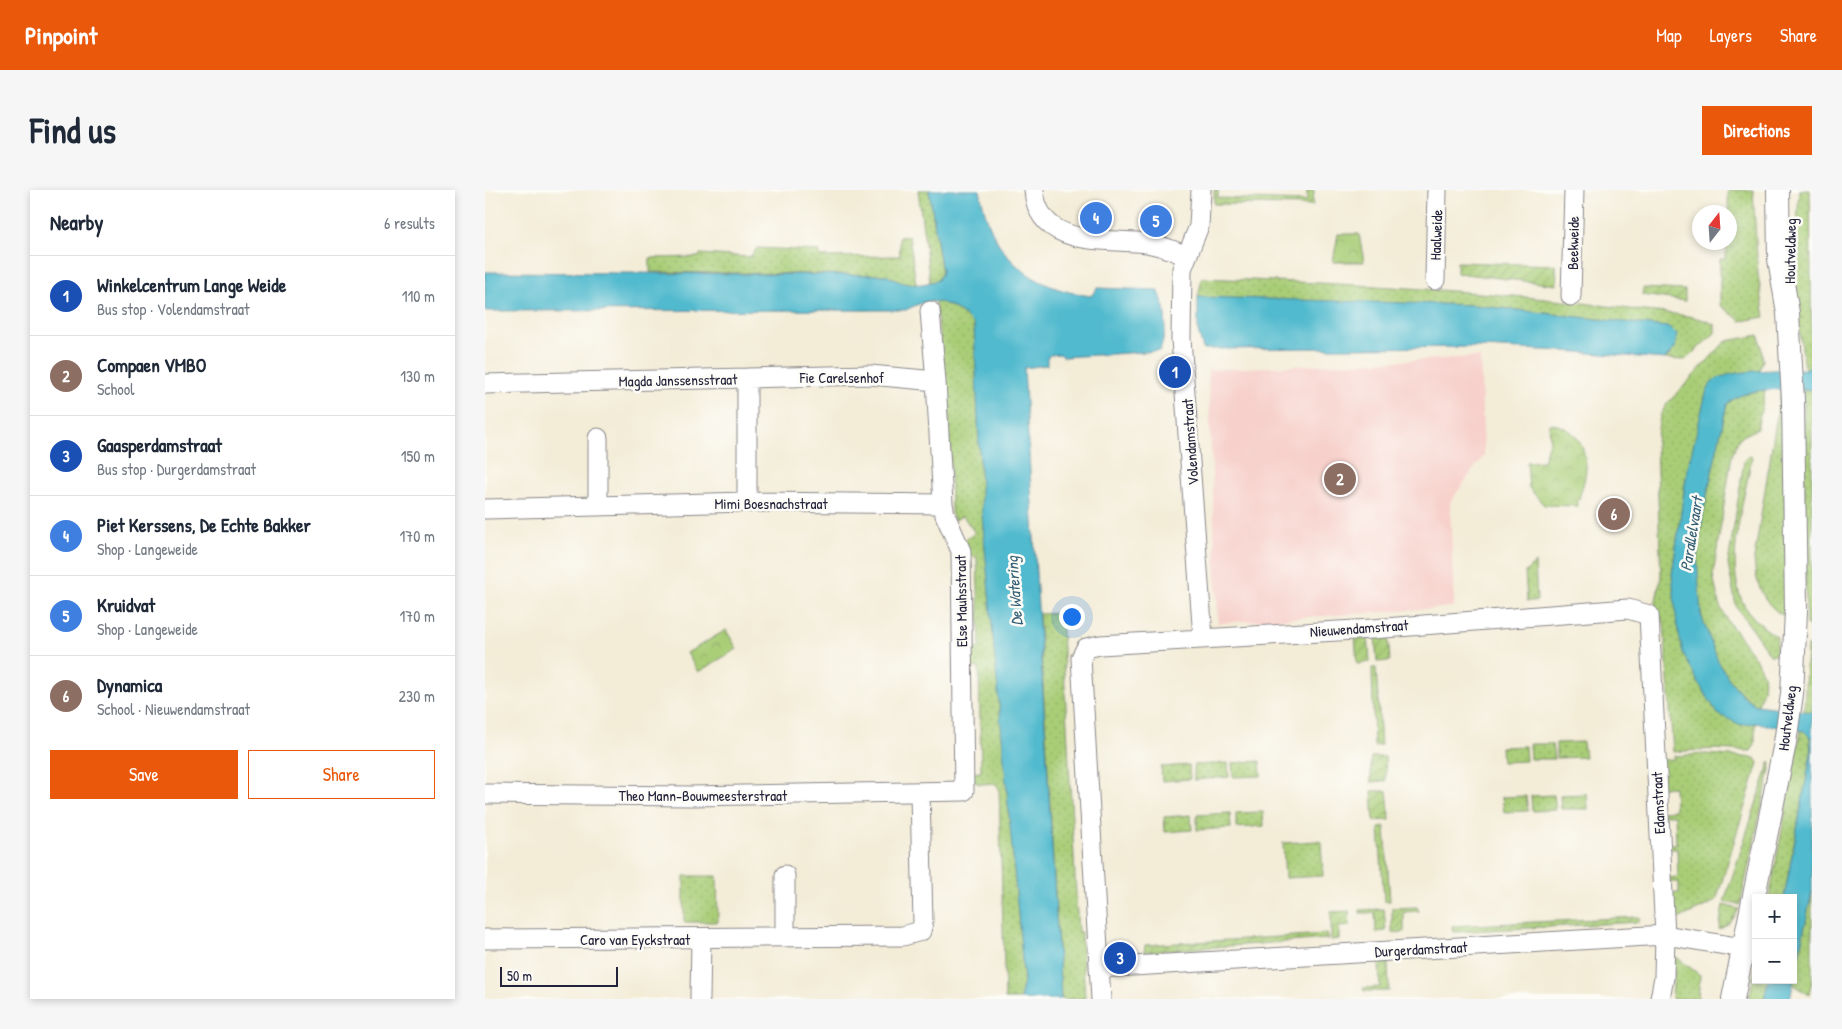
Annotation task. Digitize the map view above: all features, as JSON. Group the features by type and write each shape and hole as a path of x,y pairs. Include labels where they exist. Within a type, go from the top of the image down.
{"street":[{"path":"1034,190 1038,206 1044,217 1066,234 1092,241 1146,243 1187,256"},
{"name":"Volendamstraat","path":"1201,190 1201,218 1182,269 1181,339 1203,638"},
{"name":"Haalweide","path":"1435,280 1437,190"},
{"name":"Beekweide","path":"1571,296 1574,190"},
{"name":"Houtveldweg","path":"1778,190 1779,259 1788,313"},
{"name":"Houtveldweg","path":"1733,999 1785,743 1792,694 1796,611 1793,400 1788,313 1791,190"},
{"name":"Else Mauhsstraat","path":"920,793 964,791 961,551 945,515 943,504 930,311"},
{"name":"Fie Carelsenhof","path":"747,378 870,375 936,381"},
{"name":"Magda Janssensstraat","path":"485,384 526,381 747,378 747,502"},
{"path":"598,438 598,506"},
{"name":"Mimi Boesnachstraat","path":"485,509 747,502 943,504"},
{"name":"Nieuwendamstraat","path":"1099,968 1081,658 1086,648 1100,645 1373,629 1628,609 1642,611"},
{"name":"Edamstraat","path":"1642,611 1649,615 1665,935 1665,977 1660,999"},
{"name":"Theo Mann-Bouwmeesterstraat","path":"485,794 692,796 920,793"},
{"name":"Caro van Eyckstraat","path":"485,939 903,936 921,931 923,923 920,793"},
{"path":"785,875 785,937"},
{"name":"Durgerdamstraat","path":"1099,968 1665,935 1743,948"},
{"path":"700,999 701,938"},
{"path":"1099,968 1101,999"}],"shaded area":[{"path":"1480,357 1484,455 1450,502 1454,607 1218,623 1208,370"}],"green space":[{"path":"918,190 929,190 942,272 938,281 930,283"},
{"path":"1214,190 1218,190 1218,198 1307,201 1307,190 1314,190 1313,205 1214,204"},
{"path":"1728,190 1753,190 1758,275 1765,317 1741,321 1720,305 1720,259 1725,259 1726,250 1737,250 1737,205 1728,205"},
{"path":"1799,190 1810,190 1812,365 1805,369 1798,319 1795,269"},
{"path":"1338,234 1359,234 1364,262 1333,262"},
{"path":"909,236 916,284 903,285 886,275 650,272 650,258 699,257 700,254 750,257 757,248 819,251 820,257 900,256 899,237"},
{"path":"1457,262 1556,265 1557,285 1457,273"},
{"path":"1202,278 1420,289 1529,297 1699,318 1715,325 1715,333 1685,360 1665,359 1670,355 1677,335 1667,327 1473,305 1206,299 1198,297"},
{"path":"1643,288 1685,290 1685,301 1642,295"},
{"path":"935,301 941,302 961,313 974,325 995,653 1024,981 1020,999 1005,999 999,788 994,783 976,783 970,773 981,772 979,668 971,667 970,650 980,648 977,557 966,556 965,540 975,533 963,516 954,520 951,513 949,408"},
{"path":"1759,335 1763,360 1759,371 1737,373 1687,471 1672,574 1741,725 1755,723 1755,744 1751,751 1714,749 1673,752 1664,623 1655,605 1661,577 1656,443 1660,416 1666,405 1723,344 1727,341"},
{"path":"1760,390 1765,391 1757,429 1739,438 1732,455 1713,575 1719,604 1727,620 1756,659 1764,676 1763,690 1758,705 1756,705 1740,692 1727,677 1709,640 1702,619 1699,599 1697,558 1703,515 1727,404 1736,396"},
{"path":"1781,390 1784,418 1787,618 1772,607 1762,593 1754,559"},
{"path":"1812,390 1812,626 1806,625 1804,402 1802,391"},
{"path":"1549,424 1557,425 1571,432 1583,450 1586,472 1577,506 1544,505 1529,488 1527,462 1543,461 1550,440"},
{"path":"1748,456 1752,457 1738,530 1735,568 1737,585 1742,601 1749,612 1762,626 1777,637 1776,655 1770,655 1736,606 1728,564 1744,461"},
{"path":"1535,563 1537,601 1527,601 1525,572"},
{"path":"1061,613 1078,932 1081,932 1085,999 1061,999 1039,614"},
{"path":"726,630 737,649 698,672 687,653"},
{"path":"1388,634 1390,661 1377,662 1375,635"},
{"path":"1368,635 1370,662 1357,664 1355,636"},
{"path":"1807,646 1812,646 1812,712 1804,712"},
{"path":"1372,668 1376,668 1381,745 1374,746"},
{"path":"1801,730 1810,737 1811,754 1785,894 1770,894"},
{"path":"1583,742 1585,757 1556,758 1556,743"},
{"path":"1529,744 1552,744 1554,759 1530,759"},
{"path":"1525,746 1526,761 1502,762 1501,747"},
{"path":"1706,754 1755,758 1758,763 1716,901 1678,919 1671,910 1668,894 1679,893 1679,882 1667,882 1667,878 1678,877 1677,849 1666,849 1665,844 1676,844 1675,815 1663,815 1663,811 1675,810 1674,787 1661,788 1660,760 1674,759 1674,756"},
{"path":"1371,757 1385,757 1386,781 1371,782"},
{"path":"1260,761 1261,776 1233,777 1232,763"},
{"path":"1770,761 1771,765 1740,905 1724,902"},
{"path":"1228,763 1229,777 1194,780 1194,765"},
{"path":"1189,765 1190,779 1162,781 1161,767"},
{"path":"1372,791 1387,791 1390,820 1374,821"},
{"path":"1587,794 1588,809 1561,809 1560,795"},
{"path":"1554,795 1556,810 1532,811 1531,796"},
{"path":"1526,796 1528,811 1504,812 1502,797"},
{"path":"1263,812 1264,826 1236,828 1236,813"},
{"path":"1230,813 1231,828 1197,830 1197,815"},
{"path":"1191,815 1192,830 1165,832 1164,817"},
{"path":"1385,827 1390,901 1384,901 1379,828"},
{"path":"1321,842 1323,876 1285,878 1283,843"},
{"path":"684,876 717,876 718,922 684,922"},
{"path":"1812,891 1812,980 1809,995 1793,984 1797,984 1797,964"},
{"path":"1723,905 1739,909 1731,922 1719,930"},
{"path":"1417,907 1419,911 1404,912 1404,932 1392,933 1392,908"},
{"path":"1384,909 1386,931 1376,932 1375,913 1360,913 1360,910"},
{"path":"1350,911 1349,926 1339,927 1339,939 1331,940 1331,912"},
{"path":"1639,917 1639,922 1453,932 1452,926"},
{"path":"1328,934 1328,939 1144,952 1145,945"},
{"path":"1675,956 1700,975 1698,999 1672,999"},
{"path":"1379,962 1388,962 1389,991 1364,991 1363,988 1380,987"},
{"path":"1752,984 1767,984 1764,999 1749,999"}],"water":[{"name":"De Watering","path":"929,190 980,190 985,213 993,233 1003,250 1031,276 1048,285 1069,292 1091,296 1097,288 1158,290 1164,305 1165,328 1160,351 1064,357 1060,354 1050,355 1047,358 1047,365 1024,368 1061,999 1020,999 1024,981 982,515 974,325 950,306 934,302 926,302 906,310 485,311 485,272 886,275 911,284 938,280 942,272"},
{"path":"1198,297 1473,305 1667,327 1677,334 1675,348 1665,359 1479,347 1203,349 1198,331"},
{"name":"Parallelvaart","path":"1812,366 1812,390 1757,391 1736,398 1727,404 1704,509 1697,558 1701,615 1718,661 1729,679 1744,697 1756,705 1812,712 1812,891 1797,965 1797,894 1785,894 1811,754 1810,737 1804,731 1755,723 1741,725 1718,714 1699,684 1683,653 1677,626 1672,574 1687,471 1706,393 1712,382 1719,378 1742,372 1805,369"},
{"path":"1767,984 1793,984 1790,999 1764,999"}],"place":[{"name":"Piet Kerssens, De Echte Bakker","path":"1096,218"},
{"name":"Kruidvat","path":"1156,221"},
{"name":"Winkelcentrum Lange Weide","path":"1175,372"},
{"name":"Compaen VMBO","path":"1340,479"},
{"name":"Dynamica","path":"1614,514"},
{"name":"Gaasperdamstraat","path":"1120,958"}]}
